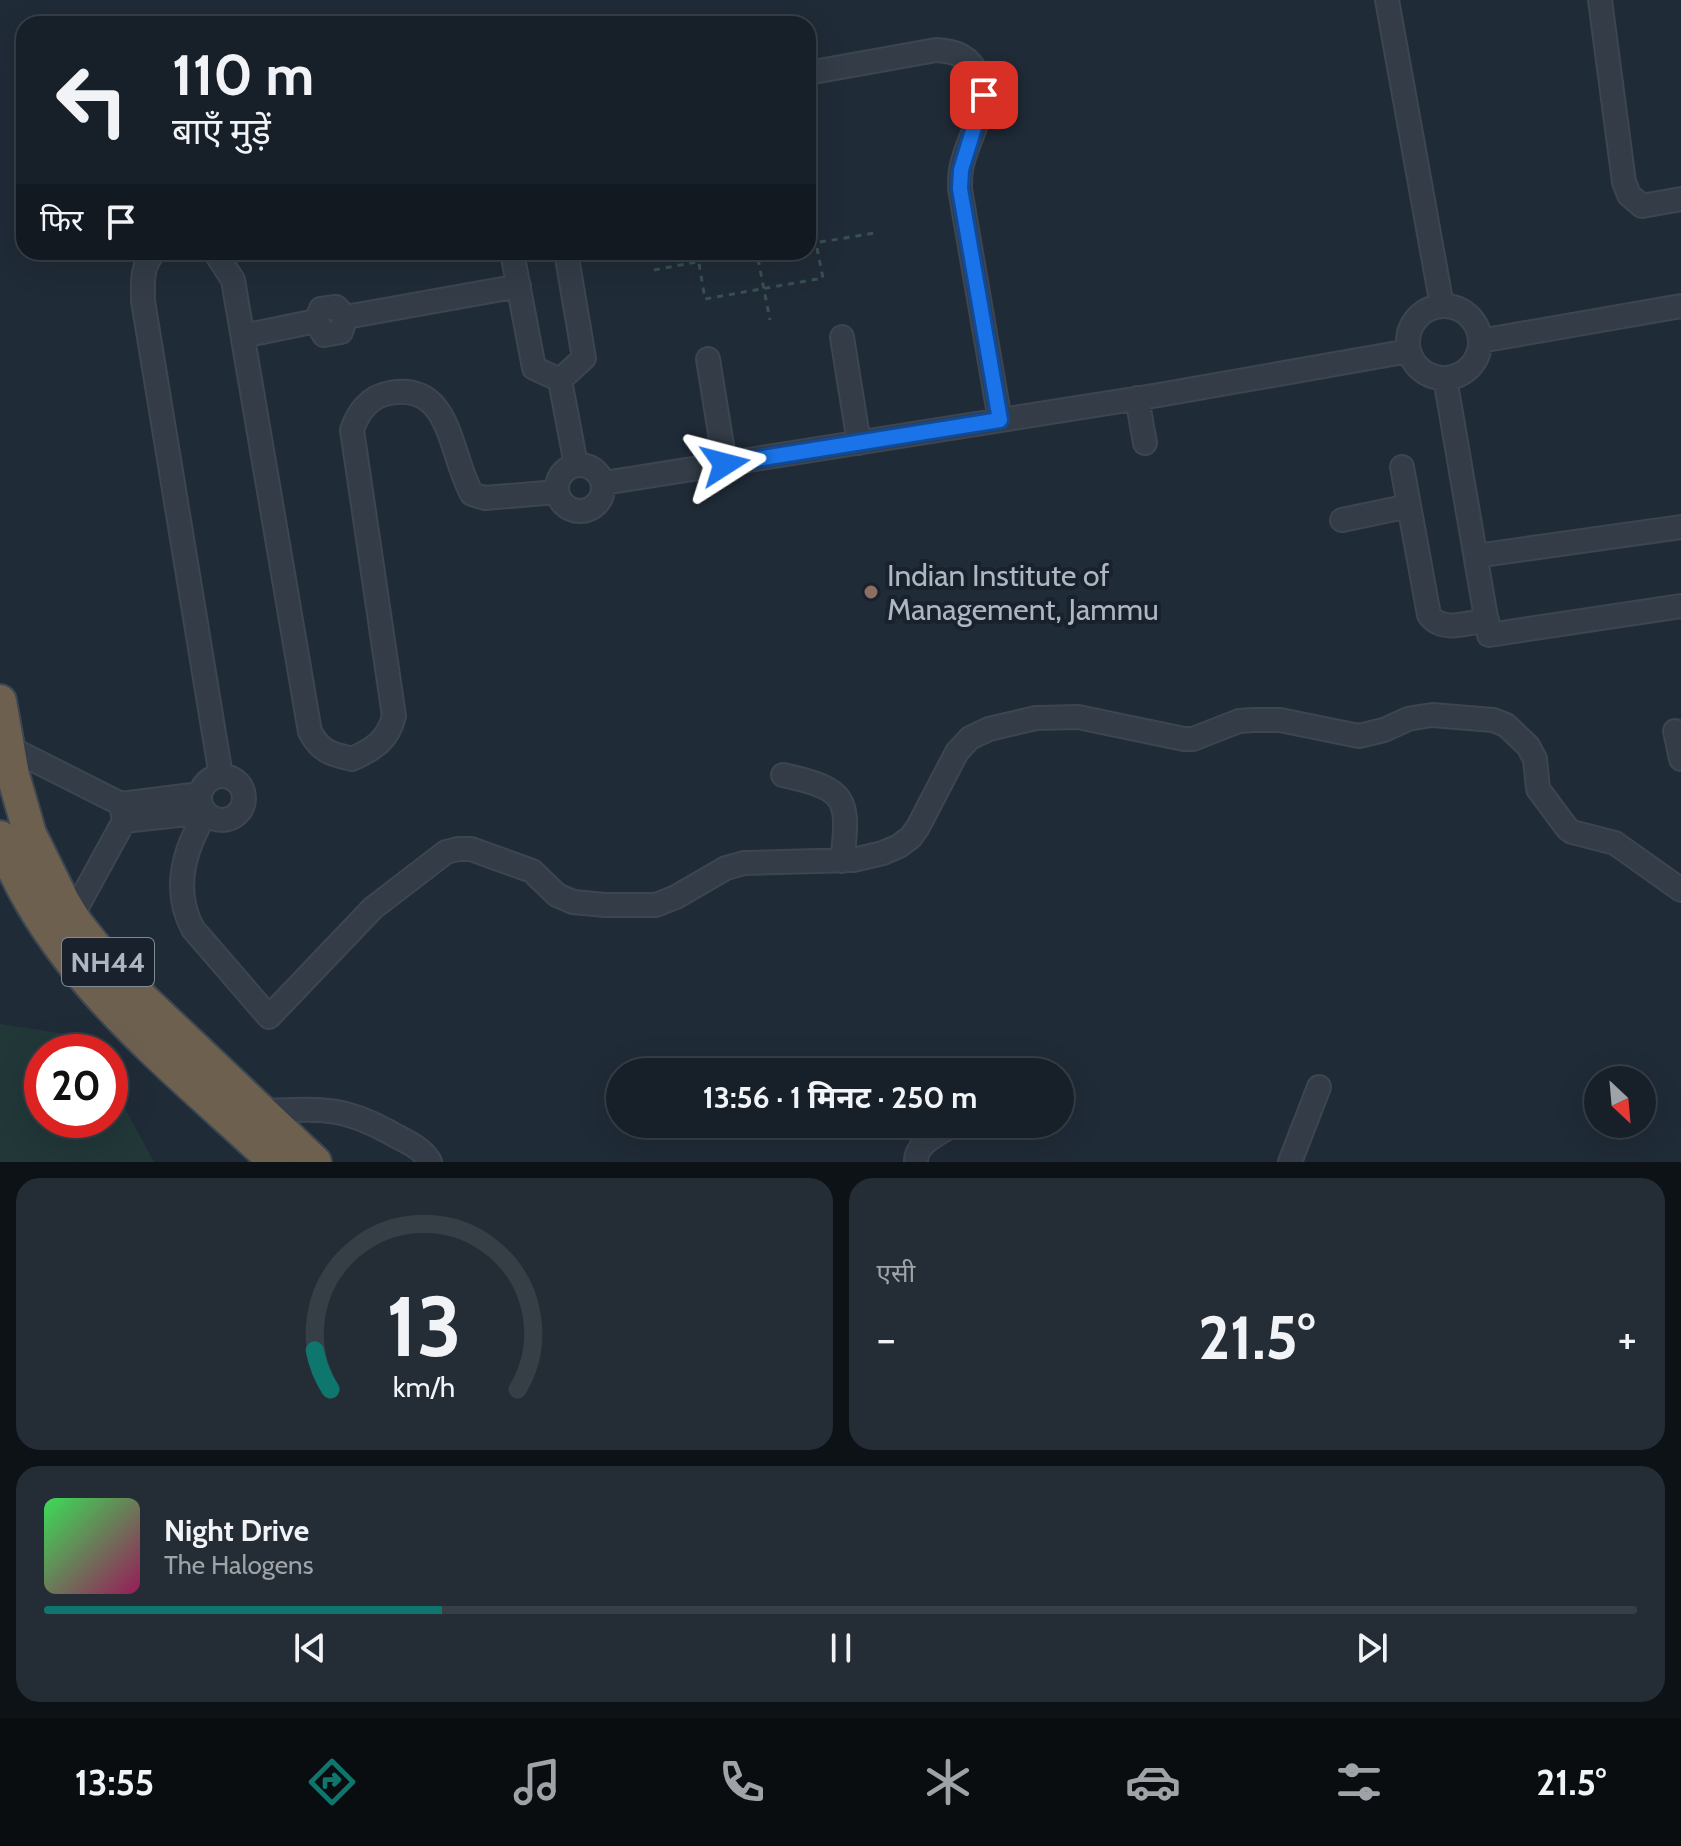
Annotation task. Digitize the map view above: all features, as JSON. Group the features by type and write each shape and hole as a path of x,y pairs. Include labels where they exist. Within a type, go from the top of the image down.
{"highway":[{"name":"NH44","path":"0,701 30,834 72,916 116,971 315,1162"},
{"name":"NH44","path":"0,837 34,911 80,973 132,1029 275,1162"}],"street":[{"path":"1387,0 1442,306"},
{"path":"1600,0 1624,182 1629,195 1642,206 1681,199"},
{"path":"816,72 936,50 960,55 978,74 983,85 982,106 961,170 960,189 1000,420"},
{"path":"147,260 143,275 143,301 221,776"},
{"path":"222,260 233,280 310,732 318,746 332,754 352,759 374,748 390,733 394,716 352,430 356,415 384,394 405,390 421,393 445,421 462,476 472,494 485,498 557,492"},
{"path":"514,260 534,368 560,380"},
{"path":"560,380 584,358 567,260"},
{"path":"243,336 316,321 324,335 341,332 346,317 519,286"},
{"path":"1442,306 1468,316 1480,341 1470,366 1445,378 1419,369 1409,351 1408,334 1424,312 1442,306"},
{"path":"1480,341 1681,306"},
{"path":"842,337 859,443"},
{"path":"604,483 1409,351"},
{"path":"708,359 725,464"},
{"path":"1445,378 1489,635 1681,606"},
{"path":"560,380 576,465"},
{"path":"1137,398 1145,443"},
{"path":"585,464 594,468 604,483 600,501 584,511 567,507 557,492 561,474 576,465 585,464"},
{"path":"1402,467 1429,615 1435,623 1446,626 1487,620"},
{"path":"1342,520 1409,506"},
{"path":"1476,556 1681,527"},
{"path":"8,747 123,813 204,807 222,820 232,818 243,803 239,784 221,776 204,785 204,807 183,867 181,893 186,917 193,929 269,1017 373,908 437,859 458,849 471,849 532,871 563,900 605,905 664,903 718,872 744,863 842,861 883,853 911,837 957,752 970,738 989,729 1036,718 1078,717 1184,739 1193,739 1239,721 1280,720 1359,736 1384,730 1408,719 1432,715 1493,720 1506,725 1528,746 1535,759 1538,789 1567,828 1578,834 1615,843 1681,890"},
{"path":"1675,731 1681,759"},
{"path":"783,775 816,783 834,793 843,806 847,818 842,861"},
{"path":"72,916 123,813"},
{"path":"1290,1162 1319,1087"},
{"path":"262,1111 326,1109 350,1114 419,1149 430,1162"},
{"path":"916,1162 916,1152 932,1138"}],"path":[{"path":"817,242 875,233"},
{"path":"698,262 705,299 823,278 816,238"},
{"path":"654,270 708,260"},
{"path":"758,260 770,320"}],"green space":[{"path":"0,1024 67,1034 24,1034 24,1138 128,1138 128,1114 154,1162 0,1162"}],"place":[{"name":"Indian Institute of Management, Jammu","path":"871,592"}],"route":[{"path":"725,464 1000,420 960,189 961,170 984,95"}]}
